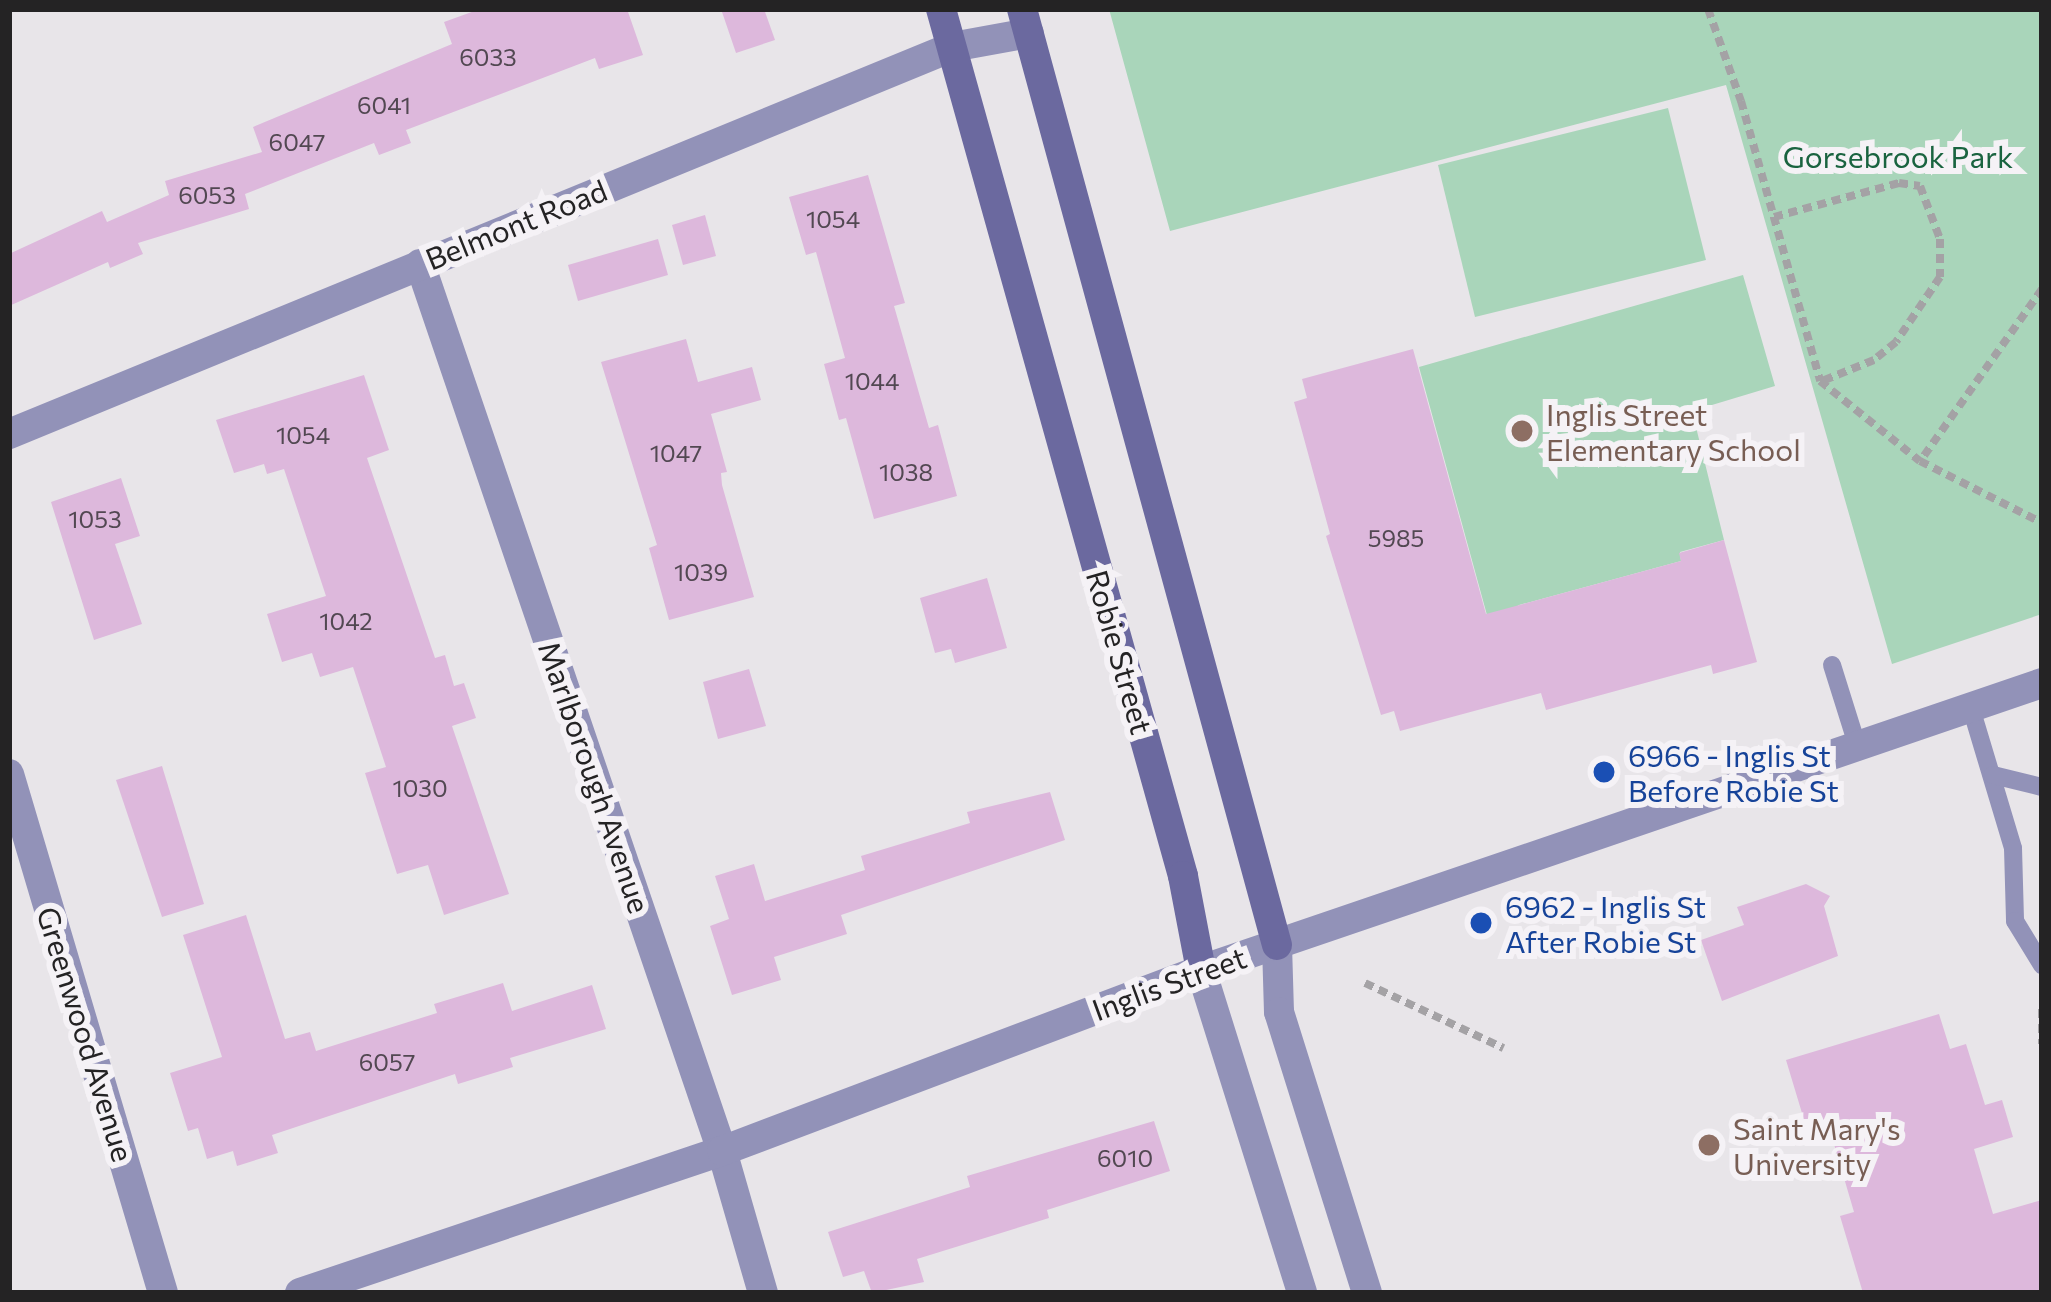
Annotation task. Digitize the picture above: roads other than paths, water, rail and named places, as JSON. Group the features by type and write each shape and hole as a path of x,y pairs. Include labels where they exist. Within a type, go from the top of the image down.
{"main road":[{"name":"Robie Street","path":"941,9 1183,876 1201,970"},
{"path":"1026,21 1277,945"}],"street":[{"name":"Belmont Road","path":"9,434 952,47 1026,21"},
{"name":"Marlborough Avenue","path":"420,264 722,1151 764,1293"},
{"name":"Inglis Street","path":"300,1293 722,1151 1201,970 2042,683"},
{"name":"Greenwood Avenue","path":"9,774 163,1293"},
{"path":"1277,945 1280,1012 1367,1293"},
{"name":"Robie Street","path":"1201,970 1302,1293"}],"lane":[{"path":"1832,665 1857,746"},
{"path":"1971,708 2013,848 2015,921 2042,965"},
{"path":"1993,775 2042,787"}],"place":[{"name":"Inglis Street Elementary School","path":"1522,431"},
{"name":"6966 - Inglis St Before Robie St","path":"1604,772"},
{"name":"6962 - Inglis St After Robie St","path":"1481,923"},
{"name":"Saint Mary's University","path":"1709,1145"}],"park label":[{"name":"Gorsebrook Park","path":"1898,156"}]}
